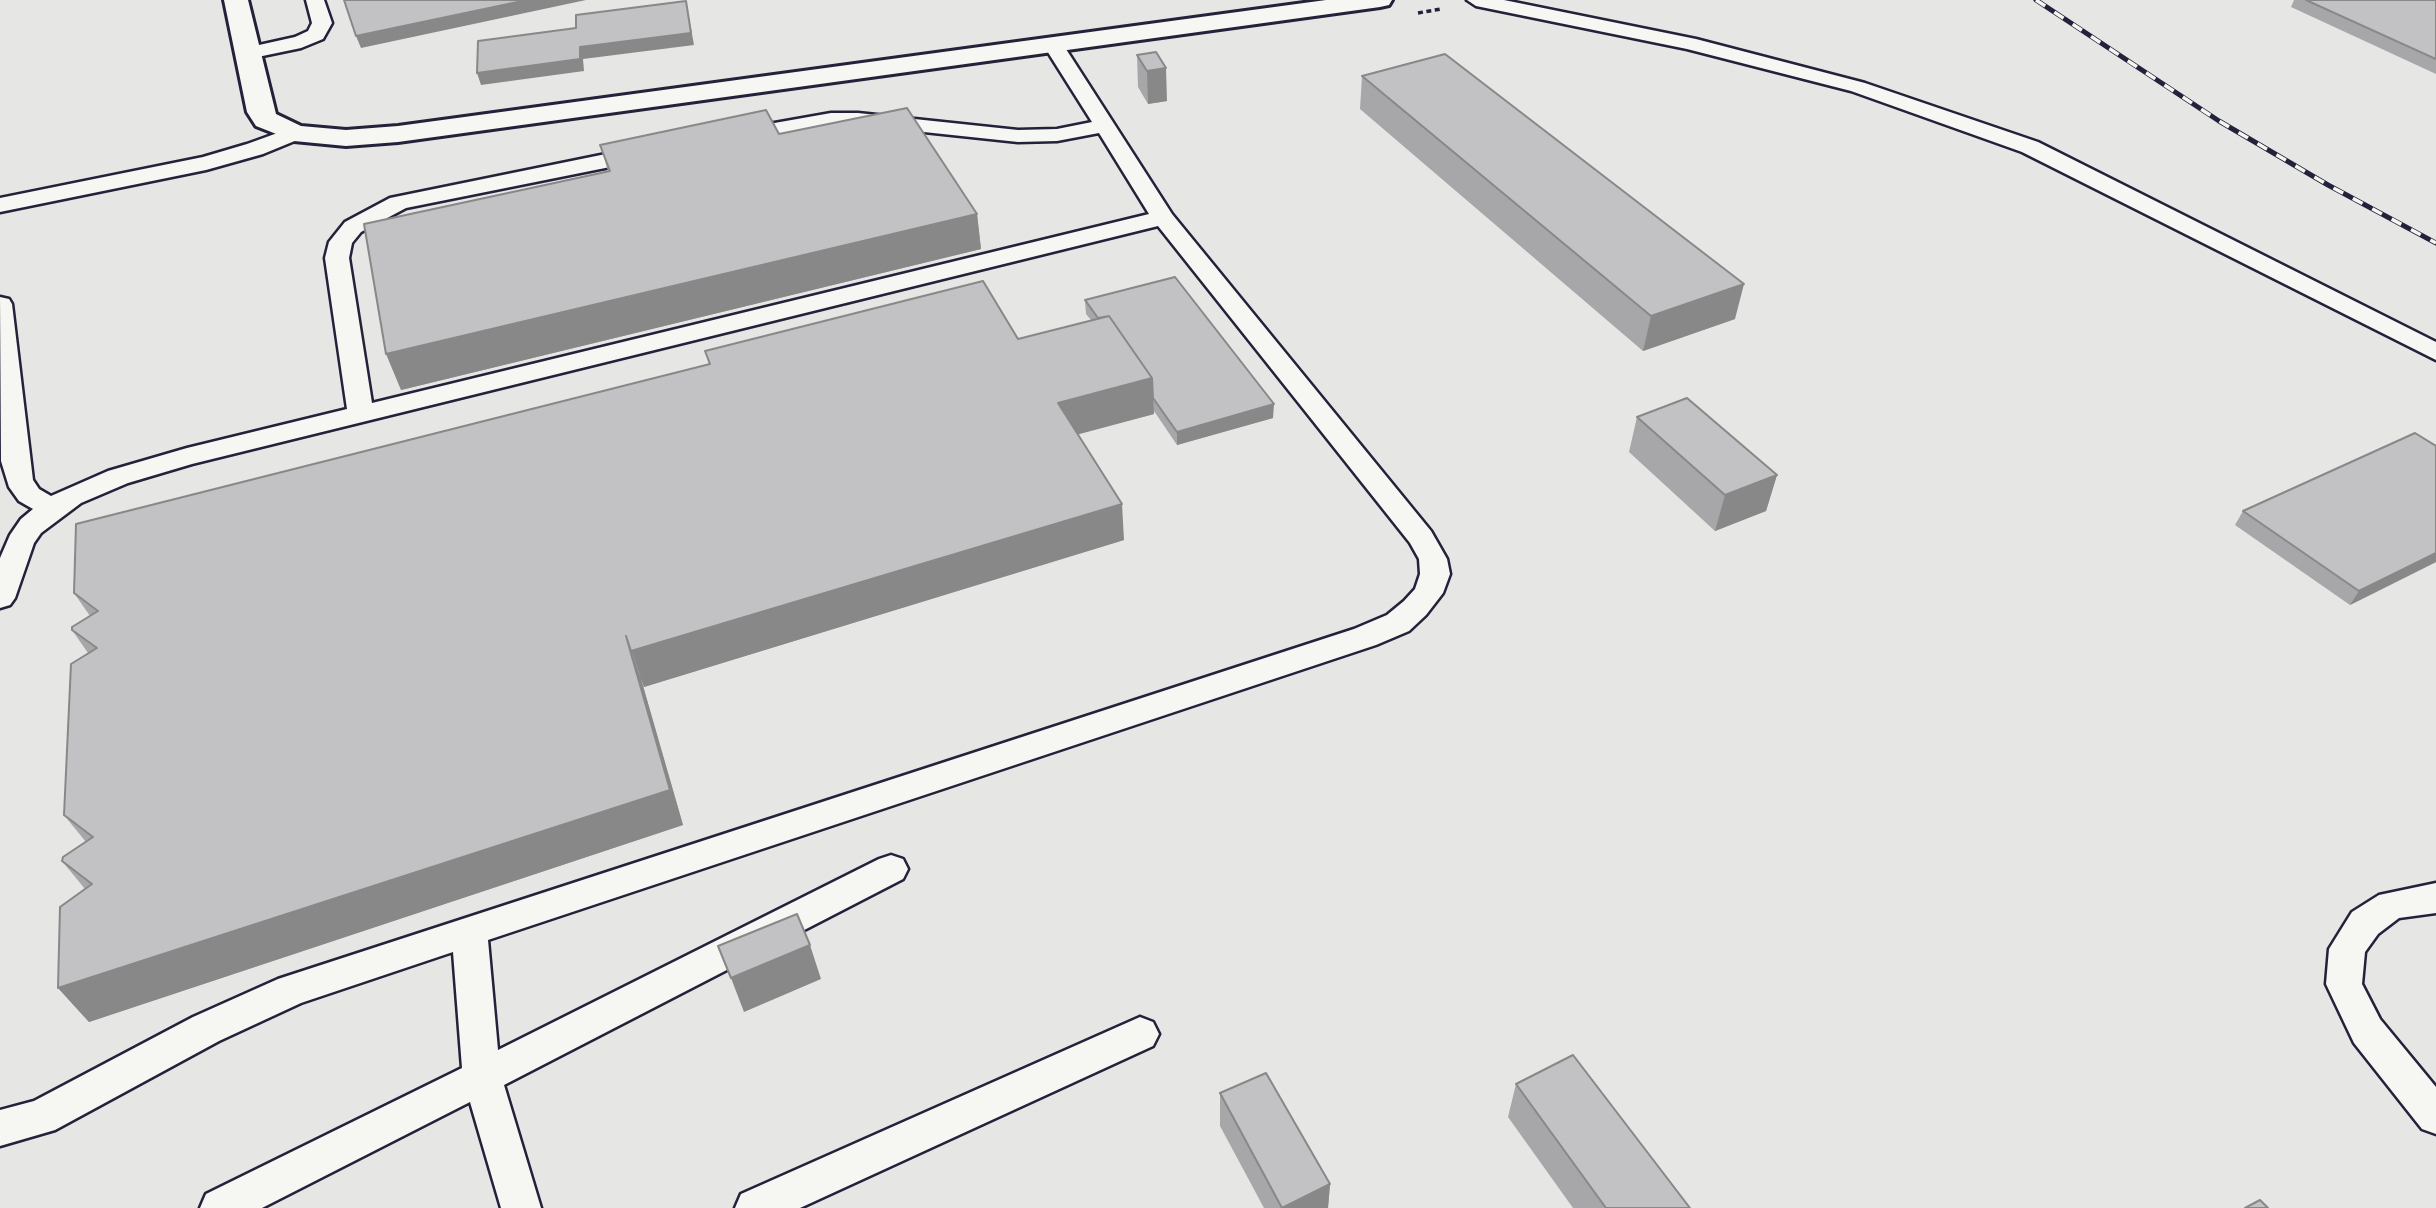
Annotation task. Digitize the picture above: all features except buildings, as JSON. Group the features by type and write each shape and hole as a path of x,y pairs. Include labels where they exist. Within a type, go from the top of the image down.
{"street":[{"path":"236,0 261,112 266,120 276,127 295,133 346,138 398,134 1380,0"}],"lane":[{"path":"248,53 301,42 316,35 322,23 315,0"},
{"path":"1476,0 1689,43 1845,84 2030,147 2436,352"},
{"path":"0,1128 41,1117 256,1004 1365,637 1398,623 1415,608 1429,593 1435,574 1433,559 1422,538 1163,218 1054,46"},
{"path":"711,141 831,119 858,119 1018,135 1057,135 1103,125"},
{"path":"0,205 218,160 256,149 295,133"},
{"path":"361,414 337,258 341,242 354,228 398,203 671,148"},
{"path":"0,598 20,542 31,526 52,508 118,477 361,414 1163,218"},
{"path":"0,304 19,481 29,495 52,508"},
{"path":"220,1208 891,869"},
{"path":"2436,898 2391,905 2365,923 2347,949 2344,984 2367,1031 2436,1116"},
{"path":"469,932 482,1077 522,1208"},
{"path":"755,1208 1140,1034"}],"shaded area":[{"path":"0,0 2436,0 2436,1208 0,1208"}],"railway":[{"path":"2036,0 2219,121 2328,185 2436,243"}]}
